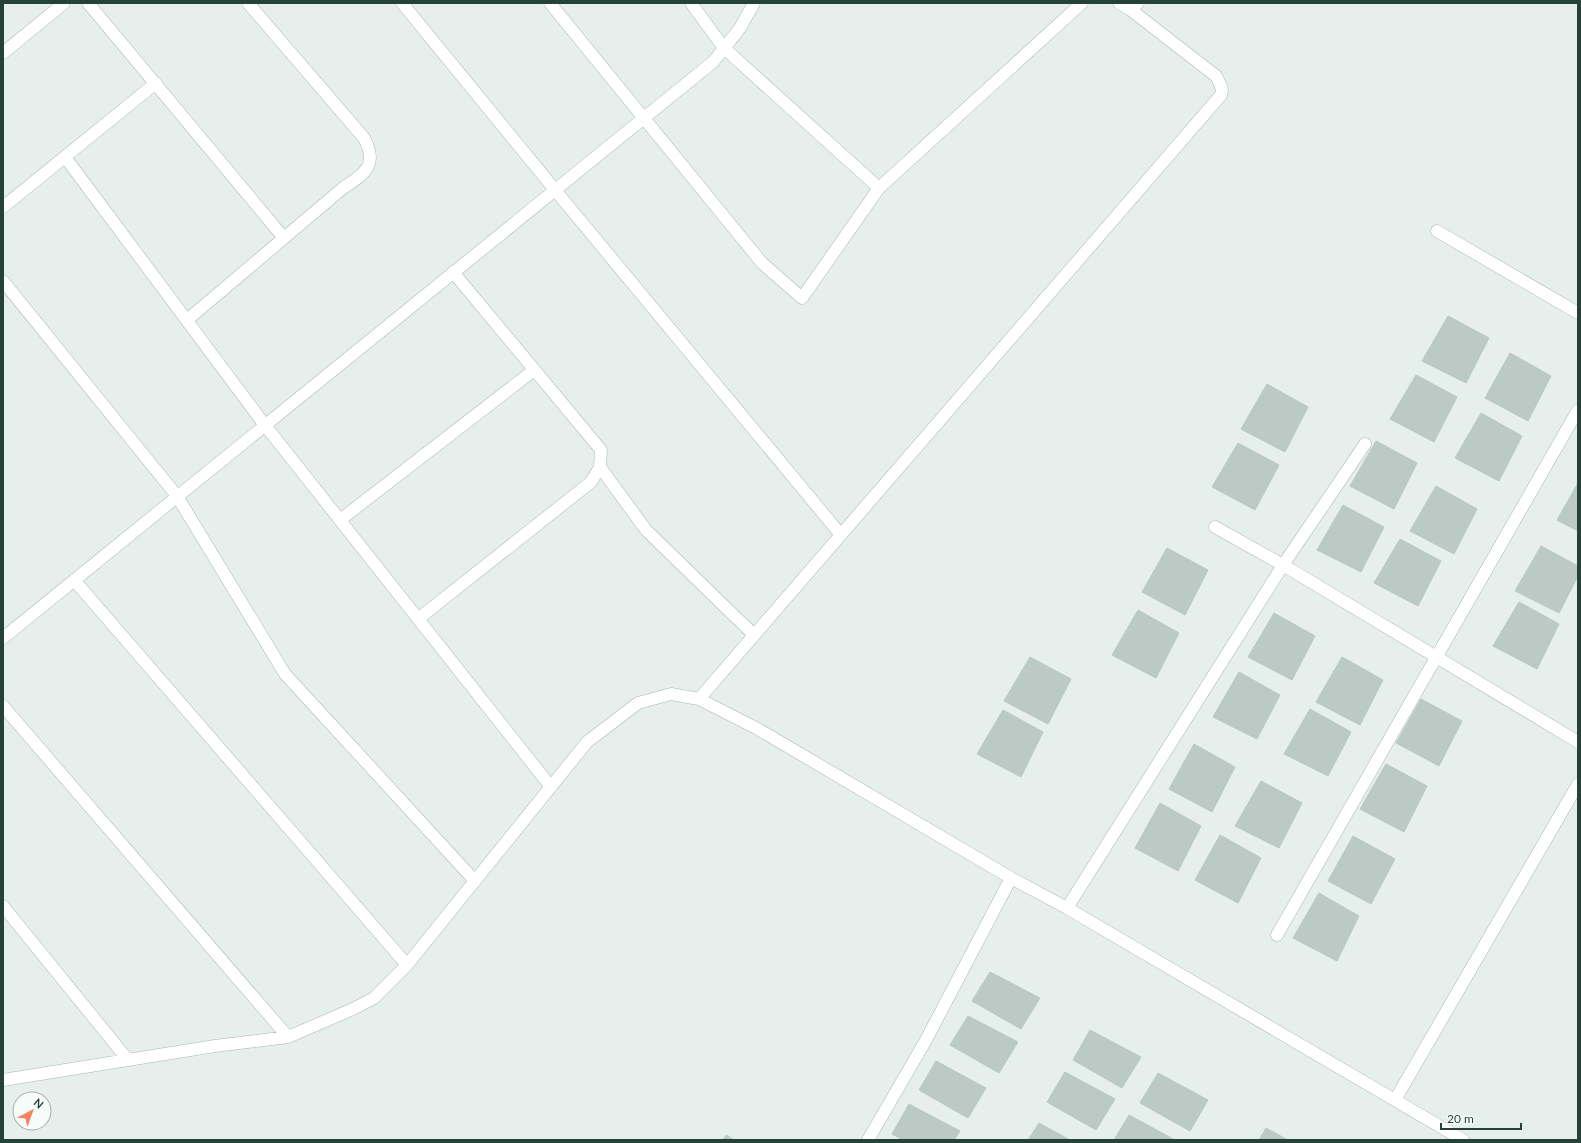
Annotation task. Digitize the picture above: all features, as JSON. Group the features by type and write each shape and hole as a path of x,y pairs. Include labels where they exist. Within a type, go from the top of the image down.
{"street":[{"path":"3,53 64,3"},
{"path":"88,3 284,238"},
{"path":"187,320 343,188 363,174 370,161 370,149 364,138 248,3"},
{"path":"402,3 554,190 841,535"},
{"path":"550,3 762,263 802,298 879,188 1082,3"},
{"path":"691,3 724,48 879,188"},
{"path":"3,638 264,424 713,62 740,28 754,3"},
{"path":"699,699 1221,95 1221,84 1216,76 1134,6 1119,3"},
{"path":"3,207 156,83"},
{"path":"65,157 264,424 551,787"},
{"path":"1437,231 1578,313"},
{"path":"418,620 592,482 600,467 601,450 453,272"},
{"path":"3,281 177,496 285,674 475,881"},
{"path":"340,520 534,370"},
{"path":"1277,935 1578,410"},
{"path":"1067,908 1283,565 1365,444"},
{"path":"600,467 646,530 754,635"},
{"path":"1215,527 1283,565 1578,742"},
{"path":"74,580 407,965"},
{"path":"3,1080 215,1046 288,1037 353,1009 374,998 407,965 586,742 638,704 671,694 699,699 758,729 1011,878 1067,908 1463,1140"},
{"path":"3,706 288,1037"},
{"path":"1396,1100 1578,784"},
{"path":"868,1140 926,1040 1011,878"},
{"path":"3,906 128,1060"}],"building":[{"path":"1448,316 1489,338 1466,383 1422,361"},
{"path":"1510,353 1551,376 1528,421 1485,398"},
{"path":"1416,375 1457,397 1434,442 1390,419"},
{"path":"1267,384 1308,407 1285,452 1241,429"},
{"path":"1481,413 1522,436 1499,481 1455,458"},
{"path":"1376,441 1417,463 1394,509 1350,486"},
{"path":"1238,443 1279,465 1255,510 1212,487"},
{"path":"1578,483 1578,531 1557,520"},
{"path":"1436,486 1477,509 1454,554 1410,531"},
{"path":"1343,505 1384,527 1361,572 1317,550"},
{"path":"1400,539 1441,561 1418,606 1374,583"},
{"path":"1541,546 1578,566 1578,576 1559,613 1515,591"},
{"path":"1167,548 1208,570 1185,615 1142,592"},
{"path":"1519,602 1559,624 1537,669 1493,646"},
{"path":"1138,610 1179,633 1156,678 1112,655"},
{"path":"1274,613 1315,636 1292,680 1248,657"},
{"path":"1030,657 1071,679 1048,724 1004,701"},
{"path":"1342,657 1383,680 1360,725 1316,702"},
{"path":"1239,672 1280,695 1257,739 1213,717"},
{"path":"1421,699 1462,721 1439,766 1396,743"},
{"path":"1310,709 1351,732 1328,776 1284,754"},
{"path":"1003,710 1043,732 1021,777 977,754"},
{"path":"1194,744 1235,767 1212,812 1169,789"},
{"path":"1386,764 1427,786 1404,832 1360,809"},
{"path":"1261,781 1302,803 1279,848 1235,826"},
{"path":"1160,803 1201,826 1178,871 1135,848"},
{"path":"1220,835 1261,858 1238,903 1195,880"},
{"path":"1353,836 1395,859 1371,904 1328,881"},
{"path":"1319,893 1359,916 1337,961 1293,938"},
{"path":"990,972 1040,998 1021,1029 972,1001"},
{"path":"968,1016 1018,1042 999,1073 950,1045"},
{"path":"1090,1030 1141,1057 1122,1088 1073,1060"},
{"path":"936,1061 986,1088 968,1118 919,1090"},
{"path":"1065,1072 1115,1099 1096,1130 1047,1102"},
{"path":"1158,1073 1208,1100 1190,1131 1140,1103"},
{"path":"909,1104 960,1131 954,1140 903,1140 892,1134"},
{"path":"1129,1115 1175,1140 1114,1140"},
{"path":"1039,1123 1070,1140 1028,1140"},
{"path":"1266,1128 1288,1140 1259,1140"},
{"path":"726,1135 734,1140 723,1140"}]}
